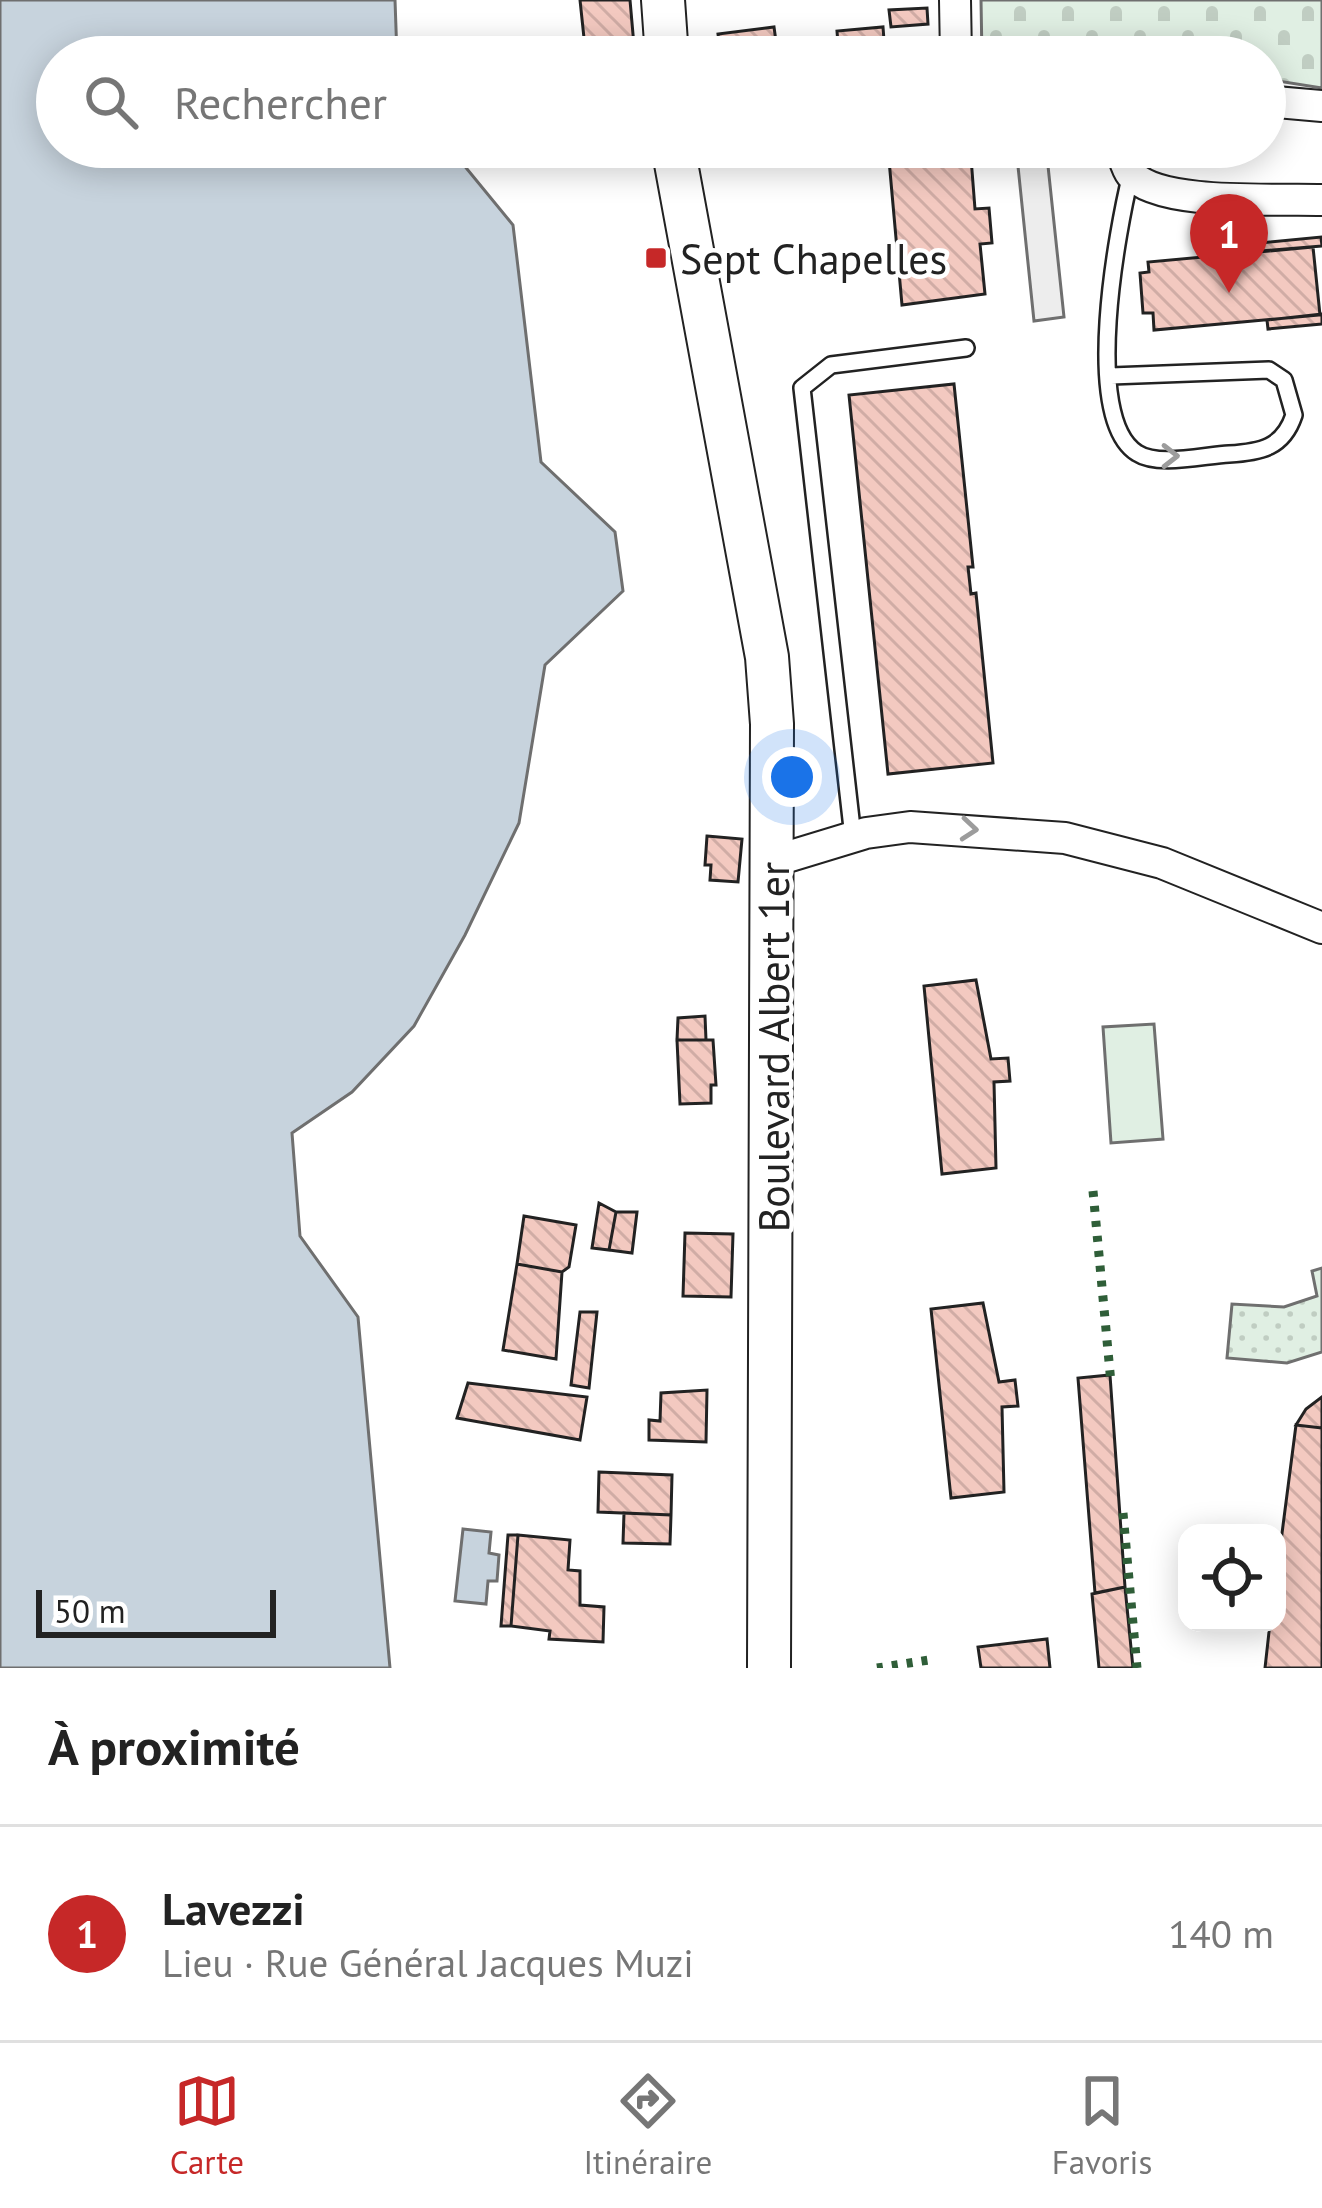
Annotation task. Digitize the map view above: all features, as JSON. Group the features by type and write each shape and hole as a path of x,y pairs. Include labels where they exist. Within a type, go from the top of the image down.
{"main road":[{"path":"663,0 666,36"},
{"name":"Boulevard Albert 1er","path":"678,168 766,657 774,861 769,1668"}],"street":[{"path":"955,0 956,36"},
{"path":"1286,103 1322,106"},
{"path":"1137,168 1180,194 1322,200"},
{"path":"774,861 853,836 942,827 1065,838 1162,863 1322,928"}],"lane":[{"path":"1111,376 1269,370 1284,380 1294,415 1279,443 1258,452 1157,458 1137,453 1125,439 1111,376 1107,297 1125,168"},
{"path":"853,836 802,388 831,365 966,348"}],"green space":[{"path":"981,0 1322,0 1322,88 1286,82 1286,36 982,36"},
{"path":"1154,1024 1163,1139 1111,1143 1103,1027"},
{"path":"1322,1268 1322,1352 1287,1363 1227,1358 1232,1304 1284,1307 1317,1296 1312,1271"}],"shaded area":[{"path":"0,0 395,0 396,36 36,36 36,168 466,168 513,225 541,462 615,532 623,591 545,665 519,823 465,935 414,1026 352,1092 292,1133 300,1236 358,1317 390,1668 0,1668"},
{"path":"1018,168 1048,168 1064,317 1034,321"},
{"path":"463,1529 491,1532 489,1553 499,1555 497,1581 488,1581 486,1604 455,1601"}],"building":[{"path":"580,0 630,0 633,36 584,36"},
{"path":"927,8 928,24 891,27 889,10"},
{"path":"774,27 775,36 718,36"},
{"path":"883,27 884,36 837,36 837,31"},
{"path":"890,168 972,168 975,209 989,208 992,243 980,244 985,294 902,305"},
{"path":"1321,237 1322,246 1261,251 1260,243"},
{"path":"1313,247 1320,315 1154,330 1153,313 1143,313 1140,273 1149,272 1148,262"},
{"path":"1322,314 1322,324 1268,329 1267,320"},
{"path":"954,384 973,567 968,567 971,594 976,593 993,763 888,774 849,395"},
{"path":"707,836 742,839 738,882 710,880 711,865 705,865"},
{"path":"976,980 991,1059 1008,1058 1010,1081 994,1082 996,1168 942,1174 924,986"},
{"path":"705,1016 706,1040 677,1040 678,1018"},
{"path":"677,1040 713,1040 716,1085 711,1085 711,1103 680,1104"},
{"path":"599,1203 616,1212 609,1250 592,1248"},
{"path":"616,1212 637,1212 632,1253 609,1250"},
{"path":"524,1216 576,1225 569,1267 562,1272 517,1264"},
{"path":"685,1233 733,1234 731,1297 683,1296"},
{"path":"517,1264 562,1272 556,1359 503,1350"},
{"path":"983,1303 999,1382 1015,1380 1018,1406 1002,1407 1004,1492 951,1498 931,1309"},
{"path":"580,1312 597,1312 589,1388 571,1385"},
{"path":"1110,1375 1125,1587 1095,1593 1078,1378"},
{"path":"468,1383 587,1397 580,1440 457,1418"},
{"path":"707,1390 706,1442 649,1440 649,1420 660,1421 661,1393"},
{"path":"1322,1397 1322,1428 1296,1425 1306,1409"},
{"path":"1296,1425 1322,1428 1322,1668 1265,1668 1269,1632 1286,1632 1283,1524"},
{"path":"599,1472 672,1475 671,1515 598,1512"},
{"path":"624,1513 671,1515 670,1544 623,1543"},
{"path":"508,1535 518,1535 511,1626 501,1626"},
{"path":"518,1535 570,1540 568,1570 580,1571 580,1605 604,1607 603,1642 549,1639 550,1631 511,1626"},
{"path":"1125,1587 1133,1668 1099,1668 1092,1594"},
{"path":"1047,1639 1050,1668 981,1668 978,1647"}],"hedge":[{"path":"1093,1191 1111,1383"},
{"path":"1123,1513 1137,1668"},
{"path":"877,1668 935,1659"}],"place":[{"name":"Sept Chapelles","path":"656,258"},
{"name":"Lavezzi","path":"1229,293"}]}
